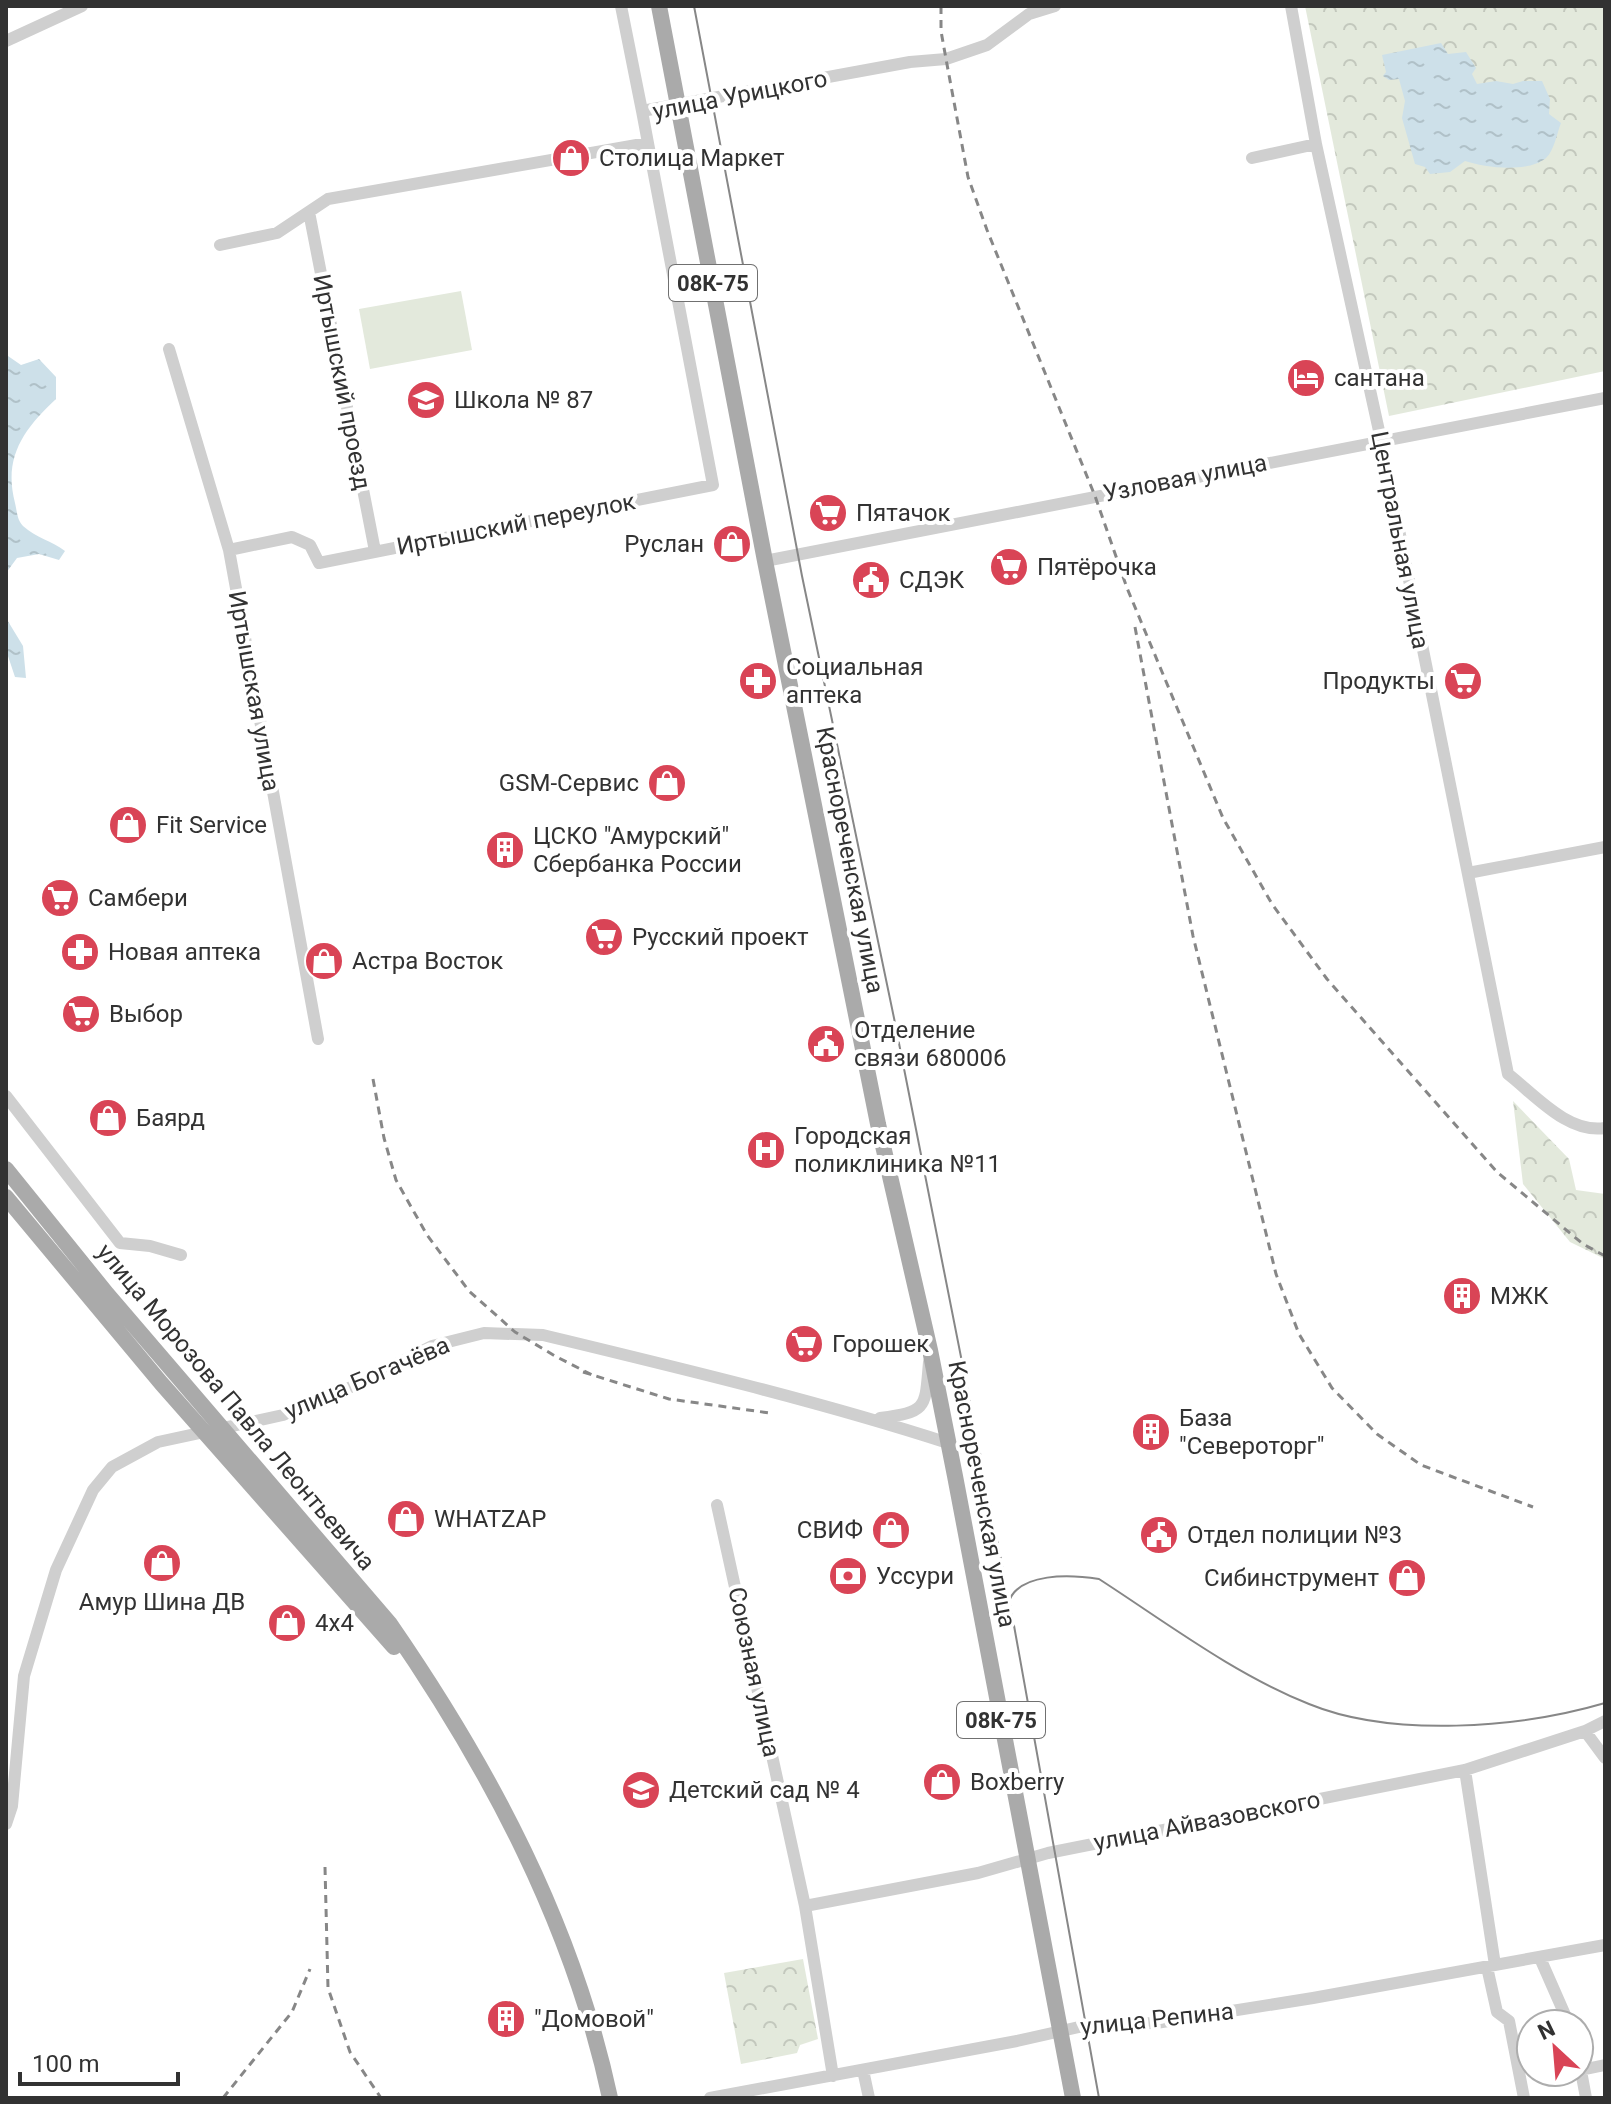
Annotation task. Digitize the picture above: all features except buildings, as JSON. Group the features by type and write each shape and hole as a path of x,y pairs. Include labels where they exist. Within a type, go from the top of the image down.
{"main road":[{"name":"Краснореченская улица","path":"659,6 765,561 878,1124 930,1350 1073,2098"},
{"name":"улица Морозова Павла Леонтьевича","path":"6,1169 107,1294 390,1624 427,1679 478,1762 527,1855 567,1950 589,2016 610,2098"},
{"name":"улица Морозова Павла Леонтьевича","path":"6,1197 205,1432 406,1661 427,1679"}],"street":[{"path":"6,41 82,6"},
{"path":"621,6 642,111"},
{"name":"улица Урицкого","path":"220,245 277,233 328,199 648,143 642,111 910,62 946,59 987,45 1029,14 1055,6"},
{"name":"Центральная улица","path":"1291,6 1316,144 1381,440 1508,1074 1565,1119 1591,1130 1605,1128"},
{"name":"Иртышский переулок","path":"229,550 292,537 310,545 319,563 713,485 648,143"},
{"path":"1252,158 1316,144"},
{"name":"Иртышский проезд","path":"309,212 375,551"},
{"name":"Иртышская улица","path":"169,349 229,550 318,1039"},
{"name":"Узловая улица","path":"765,561 1605,398"},
{"path":"1468,873 1605,847"},
{"path":"6,1096 120,1243 150,1246 181,1255"},
{"name":"улица Богачёва","path":"6,1824 12,1806 24,1676 56,1570 93,1490 112,1467 149,1445 283,1415 347,1389 432,1346 484,1333 543,1335 755,1386 948,1443"},
{"path":"873,1419 910,1414 922,1406 926,1399 930,1350"},
{"name":"Союзная улица","path":"717,1505 805,1906 833,2076"},
{"name":"улица Айвазовского","path":"805,1906 978,1873 1027,1857 1465,1770 1585,1731 1605,1721"},
{"path":"1585,1731 1605,1758"},
{"path":"1465,1770 1497,2012 1509,2021 1524,2098"},
{"name":"улица Репина","path":"710,2098 1098,2024 1156,2023 1605,1945"},
{"path":"1540,1958 1562,2008"},
{"path":"863,2070 869,2098"}],"green space":[{"path":"1305,6 1605,6 1605,371 1389,416"},
{"path":"461,291 472,350 370,369 359,309"},
{"path":"1513,1101 1569,1159 1576,1190 1605,1194 1605,1259 1570,1242 1523,1184"},
{"path":"803,1959 818,2039 800,2045 797,2053 741,2064 724,1973"}],"water":[{"path":"1441,43 1448,54 1466,52 1476,68 1472,74 1477,84 1542,81 1550,99 1549,114 1561,123 1546,158 1529,166 1518,167 1484,166 1465,161 1450,172 1430,174 1425,167 1415,164 1402,118 1405,101 1399,79 1389,80 1383,76 1386,72 1382,55"},
{"path":"8,356 21,365 39,359 56,377 56,399 34,421 19,445 14,458 12,487 21,524 65,551 59,560 39,554 17,558 6,573"},
{"path":"6,618 23,646 26,678 15,677 6,650"}],"tram line":[{"path":"694,6 802,576 894,1018 1013,1620 1099,2098"},
{"path":"1008,1604 1013,1593 1034,1581 1061,1576 1099,1579 1201,1647 1281,1692 1342,1715 1378,1722 1456,1726 1496,1723 1571,1712 1605,1703"}],"railway":[{"path":"941,6 941,31 968,177 1095,496 1127,588 1223,818 1272,904 1327,979 1497,1172 1583,1244 1605,1256"},
{"path":"1135,627 1193,936 1276,1274 1299,1334 1332,1388 1377,1434 1421,1465 1533,1507"},
{"path":"373,1079 396,1180 427,1235 469,1291 515,1332 592,1375"},
{"path":"583,1372 669,1399 770,1413"},
{"path":"325,1867 328,1988 350,2052 381,2098"},
{"path":"223,2098 292,2012 310,1969"}],"place":[{"name":"Столица Маркет","path":"571,158"},
{"name":"сантана","path":"1306,378"},
{"name":"Школа № 87","path":"426,400"},
{"name":"Пятачок","path":"828,513"},
{"name":"Руслан","path":"732,544"},
{"name":"Пятёрочка","path":"1009,567"},
{"name":"СДЭК","path":"871,580"},
{"name":"Социальная аптека","path":"758,681"},
{"name":"Продукты","path":"1463,681"},
{"name":"GSM-Сервис","path":"667,783"},
{"name":"Fit Service","path":"128,825"},
{"name":"ЦСКО \"Амурский\" Сбербанка России","path":"505,850"},
{"name":"Самбери","path":"60,898"},
{"name":"Русский проект","path":"604,937"},
{"name":"Новая аптека","path":"80,952"},
{"name":"Астра Восток","path":"324,961"},
{"name":"Выбор","path":"81,1014"},
{"name":"Отделение связи 680006","path":"826,1044"},
{"name":"Баярд","path":"108,1118"},
{"name":"Городская поликлиника №11","path":"766,1150"},
{"name":"МЖК","path":"1462,1296"},
{"name":"Горошек","path":"804,1344"},
{"name":"База \"Североторг\"","path":"1151,1432"},
{"name":"WHATZAP","path":"406,1519"},
{"name":"СВИФ","path":"891,1530"},
{"name":"Отдел полиции №3","path":"1159,1535"},
{"name":"Амур Шина ДВ","path":"162,1563"},
{"name":"Уссури","path":"848,1576"},
{"name":"Сибинструмент","path":"1407,1578"},
{"name":"4х4","path":"287,1623"},
{"name":"Boxberry","path":"942,1782"},
{"name":"Детский сад № 4","path":"641,1790"},
{"name":"\"Домовой\"","path":"506,2019"}]}
